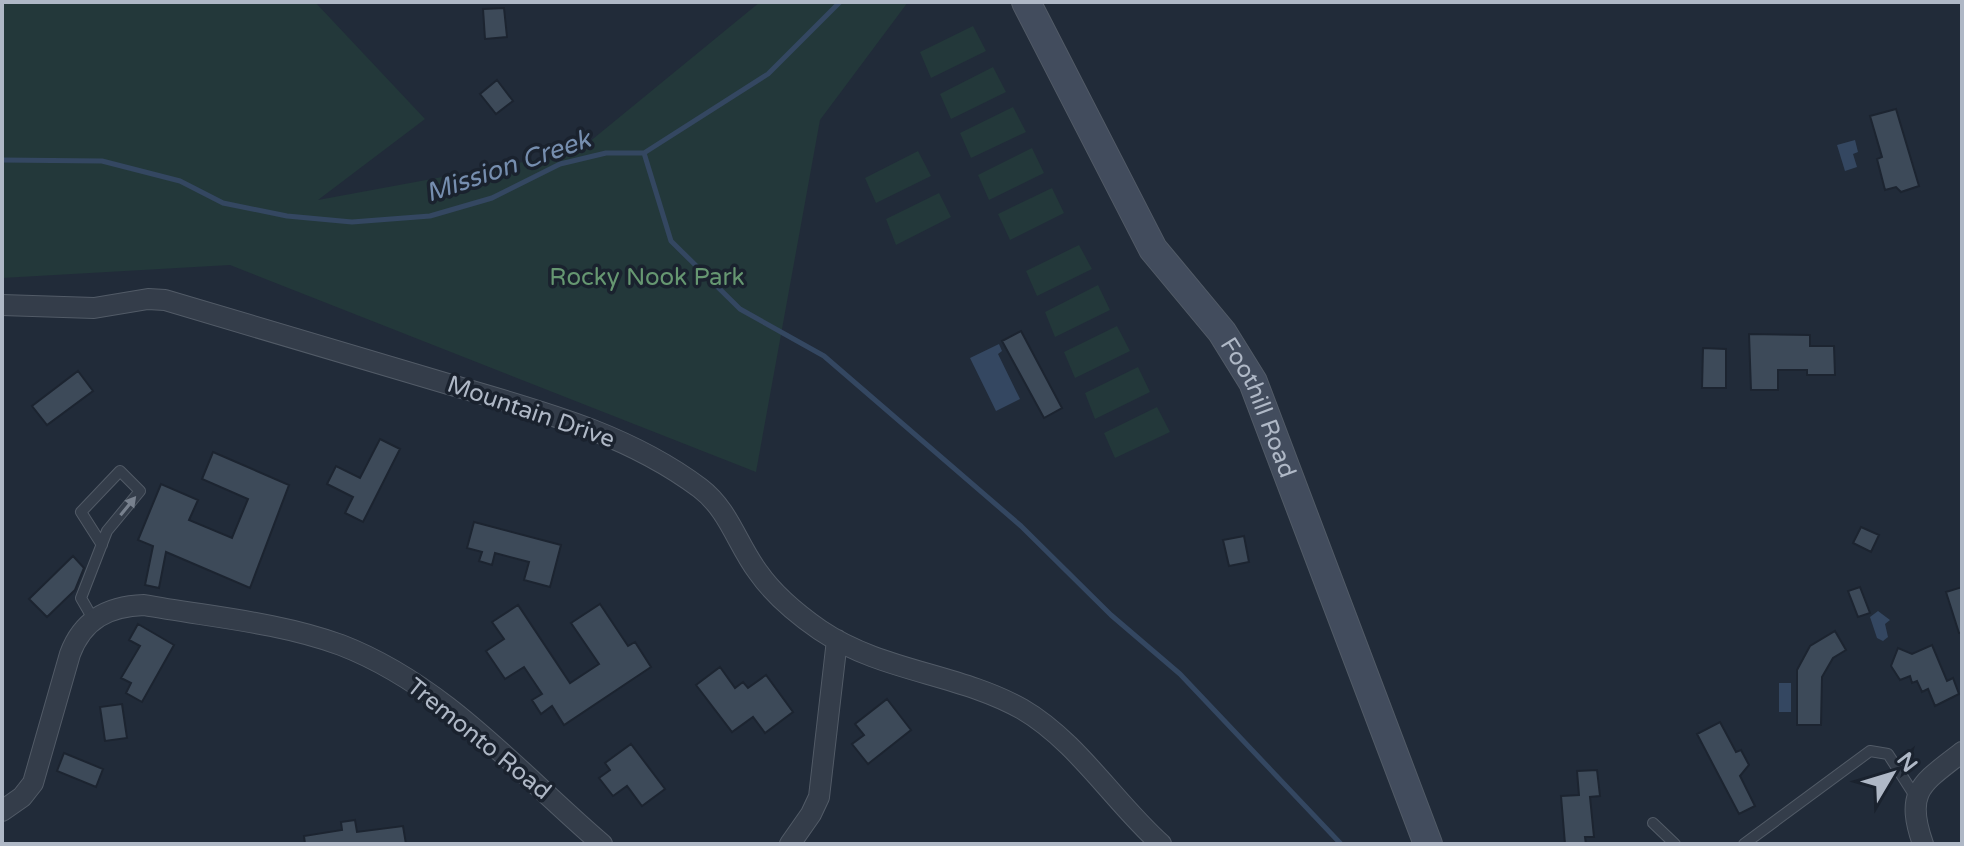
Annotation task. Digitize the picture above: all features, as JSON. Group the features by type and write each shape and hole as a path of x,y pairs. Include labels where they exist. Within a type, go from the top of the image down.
{"main road":[{"name":"Foothill Road","path":"1026,2 1153,249 1222,332 1253,382 1428,844"}],"street":[{"name":"Mountain Drive","path":"2,305 94,308 148,299 165,300 586,427 654,460 701,489 729,519 757,572 776,593 837,640 881,661 977,690 1024,710 1078,757 1161,844"},
{"name":"Tremonto Road","path":"93,619 123,606 144,605 272,625 361,654 433,697 602,844"},
{"path":"2,811 22,797 33,783 70,654 79,635 93,619"},
{"path":"790,844 819,797 837,640"},
{"path":"1923,844 1914,812 1915,796 1935,771 1962,752"}],"lane":[{"path":"93,619 81,598 102,545 107,531 140,491 120,471 81,512 102,545"},
{"path":"1744,844 1870,751 1888,754 1915,796"},
{"path":"1653,823 1675,844"}],"green space":[{"name":"Rocky Nook Park","path":"2,2 315,2 425,119 318,200 577,152 760,2 908,2 820,120 756,472 230,265 2,278"},
{"path":"973,26 986,51 931,78 920,52"},
{"path":"993,67 1006,92 951,119 940,94"},
{"path":"1013,107 1026,132 971,158 960,133"},
{"path":"1032,148 1044,173 989,200 978,175"},
{"path":"918,151 931,176 876,203 865,178"},
{"path":"1052,188 1064,213 1010,240 998,214"},
{"path":"939,193 951,217 896,245 886,219"},
{"path":"1079,245 1092,269 1037,296 1026,271"},
{"path":"1098,285 1110,310 1055,337 1045,312"},
{"path":"1117,326 1130,351 1075,378 1064,352"},
{"path":"1138,367 1150,392 1095,419 1085,393"},
{"path":"1157,407 1170,432 1115,458 1104,433"}],"water":[{"path":"1855,140 1858,152 1853,154 1857,167 1845,171 1837,145"},
{"path":"999,344 1002,351 998,354 1020,399 996,411 970,358"},
{"path":"1878,611 1890,620 1885,624 1888,637 1883,641 1877,638 1870,617"},
{"path":"1779,683 1791,683 1791,712 1779,712"}],"building":[{"path":"504,8 507,37 485,39 483,9"},
{"path":"497,80 513,101 496,114 480,94"},
{"path":"1896,109 1919,186 1901,192 1896,187 1885,190 1877,159 1882,157 1870,116"},
{"path":"1021,331 1062,408 1044,418 1002,341"},
{"path":"1749,334 1810,335 1810,346 1834,346 1835,375 1807,375 1807,370 1778,370 1778,390 1751,390"},
{"path":"1703,348 1726,349 1726,388 1702,388"},
{"path":"78,371 93,391 47,425 32,406"},
{"path":"380,439 400,449 363,522 345,513 353,497 327,484 336,466 360,478"},
{"path":"213,452 289,485 250,588 166,552 159,588 145,585 153,546 138,540 161,484 198,500 189,520 232,538 248,499 202,479"},
{"path":"474,522 561,545 550,587 524,580 529,562 495,553 492,565 479,561 482,552 467,548"},
{"path":"1861,527 1879,535 1871,552 1853,543"},
{"path":"1244,536 1249,562 1229,566 1223,540"},
{"path":"73,556 84,568 75,590 47,617 29,599"},
{"path":"1860,587 1870,613 1858,617 1848,591"},
{"path":"1962,587 1962,633 1959,633 1946,592"},
{"path":"600,604 628,646 635,642 651,667 564,725 552,706 541,714 532,700 542,694 524,667 505,679 486,651 504,639 492,622 518,605 570,683 599,664 571,623"},
{"path":"138,624 174,645 142,702 126,693 131,683 121,678 140,646 129,640"},
{"path":"1835,631 1846,650 1833,658 1822,677 1821,725 1797,725 1797,670 1810,646"},
{"path":"1932,645 1947,681 1953,678 1959,694 1935,706 1928,689 1922,692 1917,681 1912,683 1910,676 1900,680 1891,666 1898,648 1912,654"},
{"path":"720,667 735,688 743,682 748,688 766,675 793,712 765,733 753,717 732,732 696,685"},
{"path":"887,699 911,730 868,764 852,744 864,735 855,724"},
{"path":"122,704 127,738 105,741 100,707"},
{"path":"1720,722 1736,752 1741,750 1749,765 1740,776 1755,806 1739,814 1697,734"},
{"path":"631,744 665,789 642,806 627,786 613,796 599,778 610,770 605,763"},
{"path":"64,753 103,769 96,787 57,771"},
{"path":"1597,770 1600,796 1590,797 1594,837 1585,837 1586,844 1565,844 1561,796 1579,795 1577,771"},
{"path":"355,820 357,832 403,826 406,844 305,844 304,836 342,830 341,822"}],"waterway":[{"name":"Mission Creek","path":"2,160 102,161 180,181 223,203 287,216 352,222 430,216 492,198 560,164 606,153 644,153 768,74 840,2"},
{"path":"644,153 671,241 740,309 824,356 1021,526 1111,615 1180,674 1341,844"}]}
